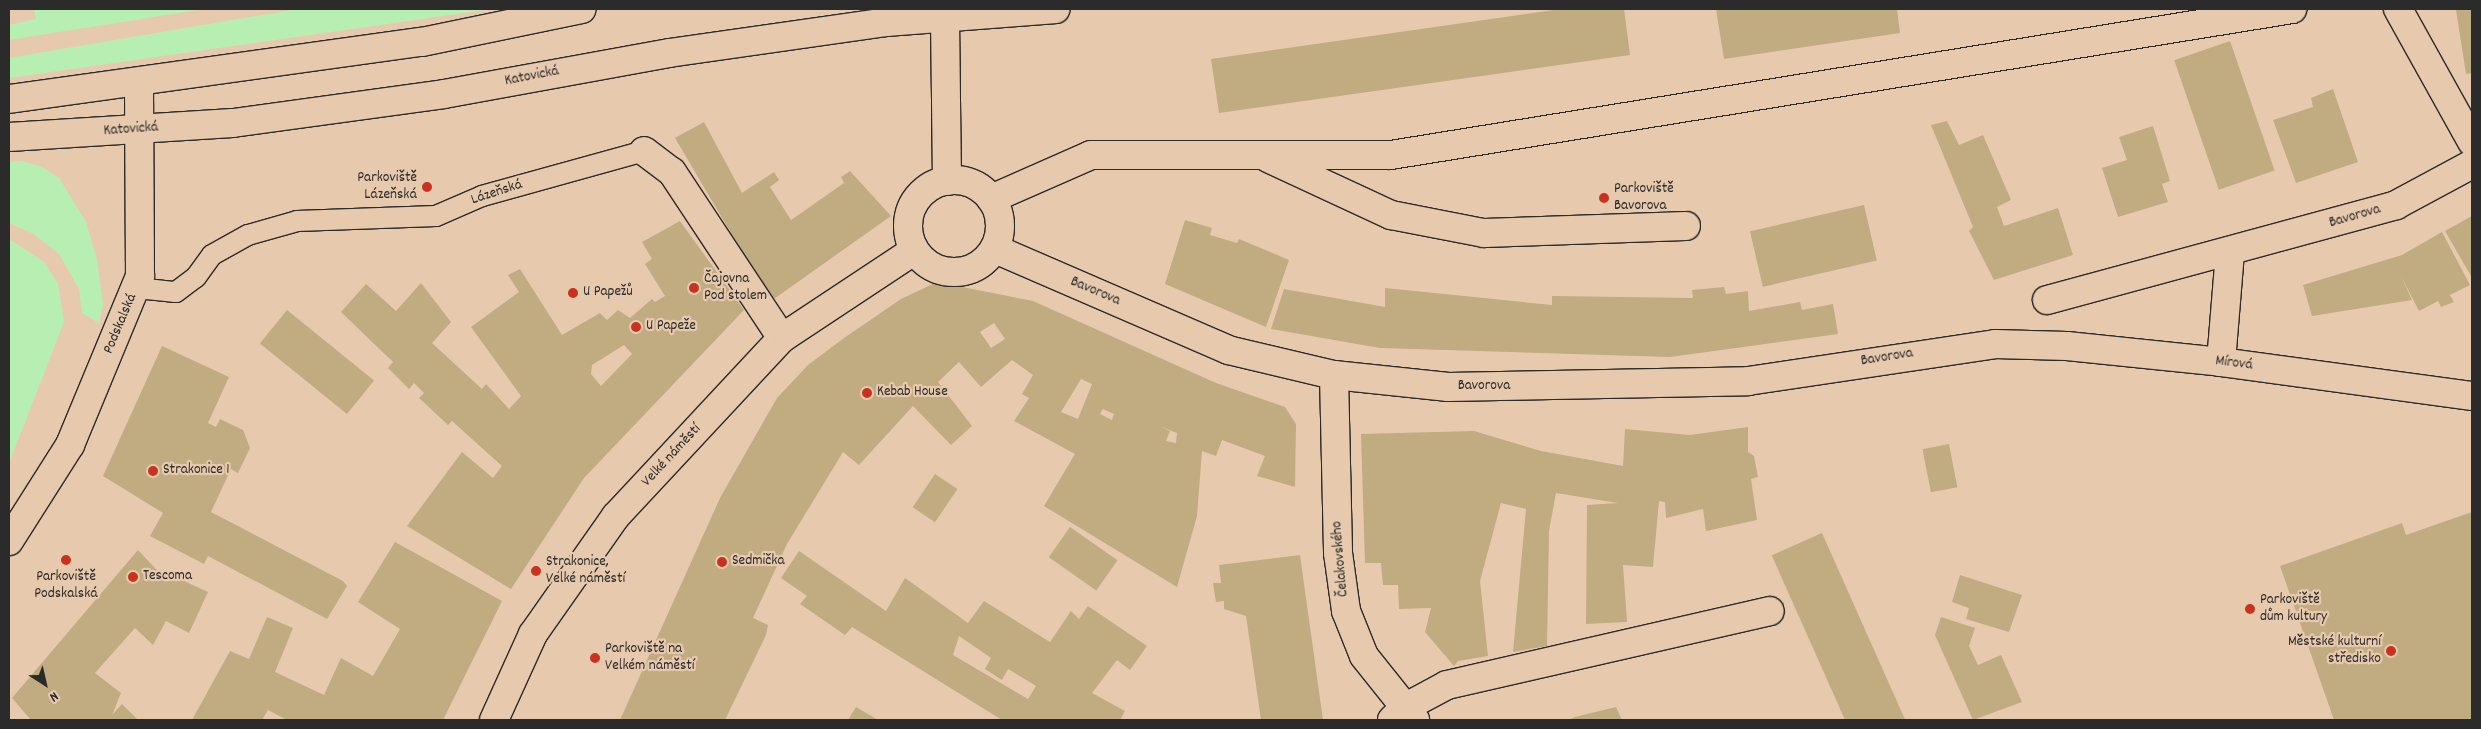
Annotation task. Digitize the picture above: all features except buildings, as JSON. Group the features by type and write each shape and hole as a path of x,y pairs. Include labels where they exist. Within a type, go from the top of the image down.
{"street":[{"path":"9,98 139,84 422,42 582,9"},
{"name":"Katovická","path":"9,137 233,123 339,109 669,53 946,13 1055,9"},
{"path":"991,199 1091,155 1391,155 2292,9"},
{"path":"2398,9 2472,142"},
{"path":"946,13 947,181"},
{"name":"Podskalská","path":"9,540 70,445 137,288 142,129 139,84"},
{"name":"Lázeňská","path":"644,151 672,172 782,338"},
{"path":"1262,155 1391,216 1484,233 1686,226"},
{"name":"Bavorova","path":"2047,300 2230,252 2396,205 2472,164"},
{"path":"947,181 972,184 991,199 1000,223 995,249 982,263 964,271 945,271 928,264 915,250 909,236 913,207 921,194 947,181"},
{"name":"Bavorova","path":"995,249 1228,350 1334,375 1448,387 1748,381 1995,344"},
{"name":"Velké náměstí","path":"494,720 533,634 572,575 616,516 782,338 915,250"},
{"path":"2222,362 2230,252"},
{"name":"Mírová","path":"1995,344 2067,346 2222,362 2472,396"},
{"name":"Čelakovského","path":"1334,375 1338,553 1346,610 1364,656 1404,716"},
{"path":"1404,716 1447,685 1770,611"}],"lane":[{"name":"Lázeňská","path":"137,288 176,292 196,277 212,255 248,234 297,221 436,216 482,196 644,151"}],"green space":[{"path":"34,9 204,9 9,40 9,25 36,19"},
{"path":"298,9 492,9 9,78 9,58"},
{"path":"22,161 42,167 59,178 86,222 97,260 103,305 99,323 82,313 79,289 59,254 34,234 9,223 9,162"},
{"path":"9,239 44,262 58,284 64,322 9,463"}],"place":[{"name":"Parkoviště Lázeňská","path":"427,187"},
{"name":"Parkoviště Bavorova","path":"1604,198"},
{"name":"Čajovna Pod stolem","path":"694,288"},
{"name":"U Papežů","path":"573,293"},
{"name":"U Papeže","path":"636,327"},
{"name":"Kebab House","path":"867,393"},
{"name":"Strakonice 1","path":"153,471"},
{"name":"Parkoviště Podskalská","path":"66,560"},
{"name":"Sedmička","path":"722,562"},
{"name":"Strakonice, Velké náměstí","path":"536,571"},
{"name":"Tescoma","path":"133,577"},
{"name":"Parkoviště dům kultury","path":"2250,609"},
{"name":"Městské kulturní středisko","path":"2391,651"},
{"name":"Parkoviště na Velkém náměstí","path":"595,658"}]}
